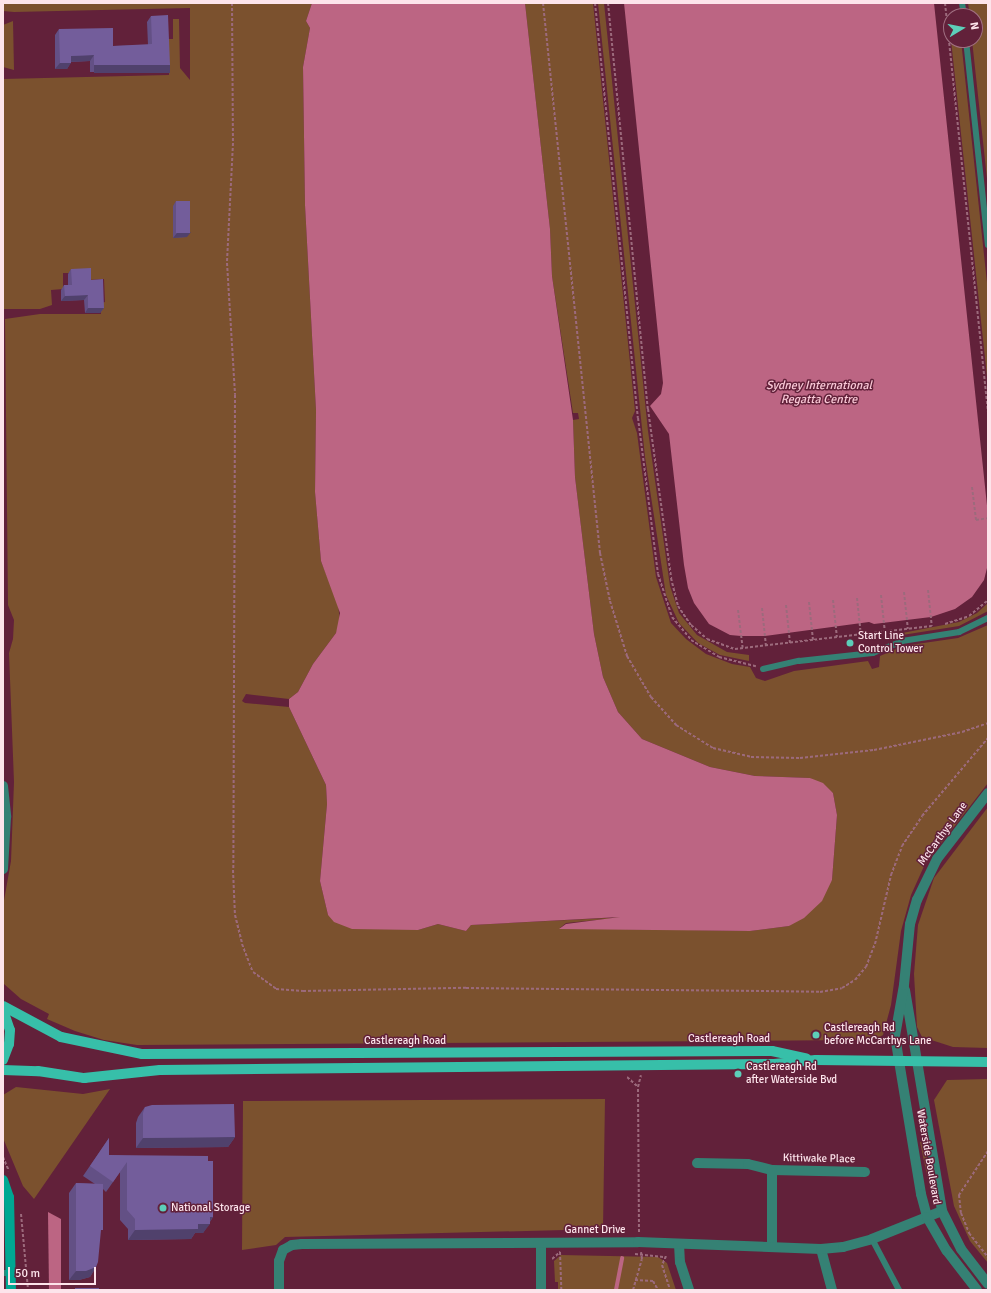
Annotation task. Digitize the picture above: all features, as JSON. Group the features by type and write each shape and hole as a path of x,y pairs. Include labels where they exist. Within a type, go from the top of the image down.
{"main road":[{"name":"Castlereagh Road","path":"3,1006 60,1037 142,1054 772,1050 816,1060"},
{"path":"3,1010 10,1030 9,1044 3,1060"},
{"name":"Castlereagh Road","path":"3,1070 38,1071 84,1078 160,1070 643,1066 774,1064 816,1060 988,1062"},
{"path":"3,1180 9,1198 7,1273 11,1290"},
{"path":"3,1209 8,1224"}],"street":[{"path":"3,786 6,817 3,869"},
{"name":"McCarthys Lane","path":"899,1061 895,1036 904,985 910,924 927,877 988,793"},
{"name":"McCarthys Lane","path":"904,985 917,1061"},
{"name":"Waterside Boulevard","path":"899,1061 921,1194 927,1216 947,1251 977,1290"},
{"name":"Waterside Boulevard","path":"917,1061 942,1211 961,1249 988,1284"},
{"name":"Kittiwake Place","path":"698,1162 748,1164 772,1170 864,1172"},
{"name":"Kittiwake Place","path":"772,1170 772,1247"},
{"name":"Gannet Drive","path":"279,1290 279,1261 283,1250 292,1245 638,1242 822,1249 843,1247 872,1239 942,1211"},
{"path":"541,1243 541,1290"},
{"path":"676,1244 689,1290"},
{"path":"822,1249 832,1290"}],"lane":[{"path":"967,48 988,245"},
{"path":"764,669 799,661 873,653 902,641 959,632 988,618"},
{"path":"872,1239 899,1290"}],"path":[{"path":"232,3 233,143 227,263 235,395 233,870 235,915 242,944 253,972 276,989 303,991 466,988 820,992 842,988 855,980 866,967 875,944 891,875 902,846 922,816 988,738"},
{"path":"543,3 600,553 610,601 627,656 651,697 676,725 713,748 751,757 800,758 874,750 962,732 988,723"},
{"path":"595,3 638,418 658,574 672,617 691,640 719,657 764,669"},
{"path":"608,3 648,409 671,578 678,606 691,625 718,644 728,648 743,648 932,626 969,616 988,600"},
{"path":"945,3 988,412"},
{"path":"972,487 976,520 988,518"},
{"path":"928,590 932,626"},
{"path":"904,592 908,629"},
{"path":"881,595 885,632"},
{"path":"857,598 861,635"},
{"path":"833,600 837,638"},
{"path":"809,602 814,640"},
{"path":"786,605 790,643"},
{"path":"762,608 766,646"},
{"path":"738,610 743,648"},
{"path":"625,1066 626,1076 638,1087"},
{"path":"633,1290 642,1259 638,1242 641,1221 638,1087 643,1066"},
{"path":"988,1151 959,1195 961,1213 969,1233 988,1257"},
{"path":"670,1290 662,1265 676,1244"},
{"path":"541,1263 551,1260 560,1252 561,1290"},
{"path":"635,1280 653,1281 658,1290"}],"shaded area":[{"path":"3,3 312,3 306,21 310,28 303,67 305,205 316,410 315,492 321,561 338,604 340,622 336,633 313,664 298,692 289,699 246,694 242,701 245,703 289,707 326,785 327,804 320,881 328,915 418,930 438,924 466,931 471,925 627,917 566,923 560,928 750,931 789,926 832,880 837,815 833,793 810,778 755,776 710,767 642,739 618,712 603,677 594,634 575,477 573,420 579,419 578,413 573,413 552,276 550,229 525,3 593,3 635,411 632,418 637,433 656,577 671,623 686,639 706,654 732,664 750,667 756,678 765,681 794,671 868,661 872,669 879,667 880,656 903,646 958,638 988,625 988,783 925,864 911,895 901,931 891,1005 883,1035 876,1039 858,1040 137,1045 104,1040 75,1031 47,1019 49,1014 21,999 4,984 3,906 11,861 14,782 9,653 13,639 14,620 8,605 5,319 40,314 101,314 101,303 105,302 104,279 88,280 88,273 63,273 63,289 51,290 52,305 40,309 4,309 3,79 169,75 168,39 173,39 173,19 179,19 180,68 190,80 190,8 14,12 3,11"},
{"path":"598,3 604,3 648,431 670,586 679,613 697,635 727,652 749,655 749,661 720,655 698,643 679,623 666,595 645,457"},
{"path":"968,3 988,3 988,188 973,48 983,48 983,8 969,8"},
{"path":"13,21 14,70 3,67 3,25"},
{"path":"952,48 962,48 988,292 988,386"},
{"path":"988,603 988,611 959,626 896,636 897,634 959,622 977,613"},
{"path":"988,807 988,1048 953,1047 922,1037 917,1027 914,974 918,925 934,878"},
{"path":"988,1079 988,1263 970,1241 954,1206 934,1100 947,1080"},
{"path":"16,1087 83,1094 110,1089 34,1199 23,1186 3,1138 3,1095"},
{"path":"605,1099 603,1229 285,1237 276,1245 242,1250 243,1101"},
{"path":"924,1141 933,1188 930,1189 920,1142"},
{"path":"561,1255 658,1257 667,1263 676,1290 558,1290 558,1282 555,1282 554,1261"}],"water":[{"path":"312,3 525,3 550,229 552,276 573,420 575,477 594,634 603,677 618,712 642,739 710,767 755,776 810,778 823,783 833,793 837,815 832,880 822,901 804,918 789,926 750,931 559,929 566,924 620,917 471,925 466,931 438,924 418,930 352,929 334,922 328,915 320,881 327,804 326,785 289,707 289,699 298,692 313,664 336,633 340,613 321,561 315,492 316,410 305,205 303,67 310,28 306,21"},
{"name":"Sydney International Regatta Centre","path":"624,3 934,3 988,515 987,568 984,580 972,597 955,609 931,617 874,624 869,622 765,636 741,636 730,635 709,624 694,603 688,588 684,565 669,434 650,406 661,394 663,383"},
{"path":"48,1212 61,1219 61,1290 49,1290"}],"building":[{"path":"168,15 170,65 94,65 94,55 71,56 71,63 60,63 59,29 113,28 113,46 152,44 151,16"},
{"path":"176,201 190,201 190,233 176,233"},
{"path":"91,268 91,280 103,279 104,308 88,308 88,295 65,296 64,285 72,285 71,269"},
{"path":"234,1104 235,1137 143,1138 143,1113 145,1107 152,1105"},
{"name":"National Storage","path":"109,1138 109,1155 208,1156 208,1161 213,1161 213,1217 210,1217 210,1224 198,1224 198,1229 135,1230 135,1219 127,1210 127,1162 113,1182 90,1166"},
{"path":"76,1183 103,1184 103,1230 101,1230 98,1262 96,1267 86,1271 76,1271"},
{"path":"75,1288 99,1288 99,1290 75,1290"}],"waterway":[{"path":"616,1290 622,1259"}],"place":[{"name":"Start Line Control Tower","path":"850,643"},
{"name":"Castlereagh Rd before McCarthys Lane","path":"816,1035"},
{"name":"Castlereagh Rd after Waterside Bvd","path":"738,1074"},
{"name":"National Storage","path":"163,1208"}]}
